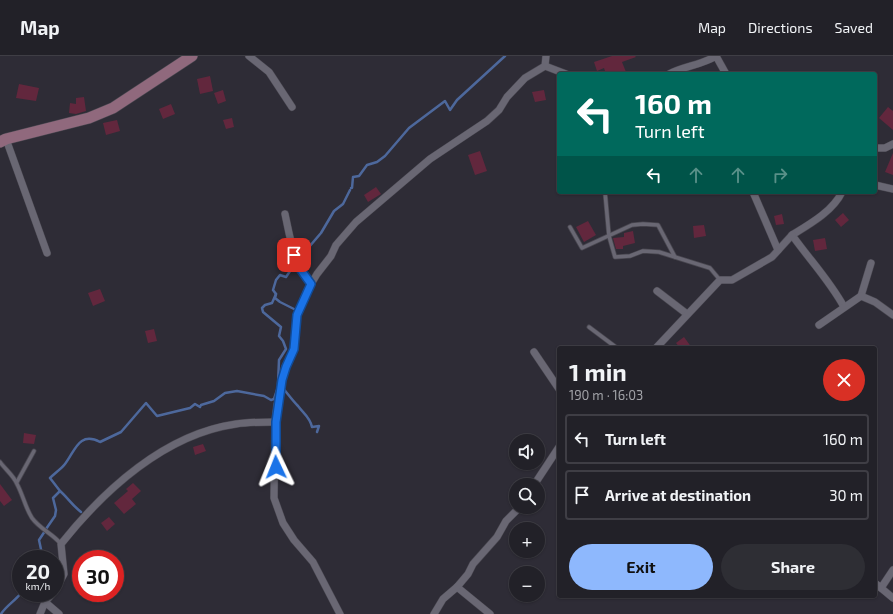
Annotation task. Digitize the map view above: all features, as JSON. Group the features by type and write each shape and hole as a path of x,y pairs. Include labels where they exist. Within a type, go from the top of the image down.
{"main road":[{"path":"3,141 89,118 113,108 192,56"}],"street":[{"path":"249,56 269,72 292,107"},
{"path":"545,66 546,56"},
{"path":"674,72 691,65 707,62 716,56 725,72"},
{"path":"545,66 561,72"},
{"path":"340,614 313,562 294,540 283,522 274,498 276,422 282,380 294,349 297,315 311,284 331,256 336,245 356,222 430,159 487,121 525,78 545,66"},
{"path":"3,141 47,253"},
{"path":"877,148 885,148 893,144"},
{"path":"877,185 893,189"},
{"path":"754,194 778,250"},
{"path":"658,346 720,280 732,280 772,257 792,235 819,218 840,198 841,194"},
{"path":"285,214 294,255 301,270 311,284"},
{"path":"792,235 808,258 836,292 844,307"},
{"path":"819,325 860,296 871,263"},
{"path":"657,291 687,314"},
{"path":"860,296 875,302 893,315"},
{"path":"534,352 557,387"},
{"path":"62,550 62,544 78,524 117,484 150,459 186,439 219,428 235,424 276,422"},
{"path":"538,478 557,449"},
{"path":"434,614 443,599 457,587 468,574 473,564 497,537 506,521 513,514"},
{"path":"881,588 893,570"},
{"path":"877,585 893,598"},
{"path":"457,587 490,614"},
{"path":"40,614 45,602 59,614"}],"lane":[{"path":"605,194 609,236 615,257 630,256 643,250 660,252 710,268 720,280"},
{"path":"570,227 582,248 632,225 658,225 675,257"},
{"path":"589,327 614,346"},
{"path":"17,482 34,451"},
{"path":"0,462 17,482 24,504 32,518 41,528 54,536 62,544"}],"building":[{"path":"612,56 636,57 622,62 626,72 605,72 604,68 597,71 594,62"},
{"path":"210,76 213,91 200,94 197,79"},
{"path":"19,84 39,88 36,101 16,98"},
{"path":"223,90 226,101 218,104 214,93"},
{"path":"544,90 546,100 535,102 532,92"},
{"path":"84,97 86,111 76,114 69,113 70,103 76,104 76,98"},
{"path":"171,104 175,114 163,119 159,109"},
{"path":"888,107 893,111 893,130 879,118"},
{"path":"232,118 234,127 226,129 223,120"},
{"path":"117,120 120,131 106,135 103,123"},
{"path":"480,151 487,171 475,175 468,155"},
{"path":"893,153 893,175 885,172"},
{"path":"376,187 381,194 368,202 364,195"},
{"path":"843,213 849,220 841,227 835,220"},
{"path":"782,214 784,224 776,225 774,216"},
{"path":"588,221 596,235 584,242 576,227"},
{"path":"704,225 706,236 694,238 693,226"},
{"path":"633,231 635,243 623,246 623,249 616,249 613,238 624,237 624,233"},
{"path":"825,238 827,249 815,251 813,240"},
{"path":"100,289 105,301 93,306 88,293"},
{"path":"154,329 157,341 148,343 145,331"},
{"path":"684,337 691,346 678,346 676,343"},
{"path":"24,433 36,435 34,444 23,443"},
{"path":"203,444 206,451 195,455 193,447"},
{"path":"133,483 141,491 132,499 136,504 124,514 114,503 128,491 126,489"},
{"path":"0,484 12,500 4,506 0,501"},
{"path":"109,517 115,524 107,531 101,523"}],"waterway":[{"path":"351,188 353,177 359,176 367,165 377,162 385,156 409,128 445,101 450,110 457,100 505,56"},
{"path":"294,309 275,298 276,294 273,290 276,280 280,275 286,277 297,261 321,233 334,211 343,204 350,190"},
{"path":"276,294 272,303 265,305 262,308 263,312 281,327 279,336 286,349 279,360 278,384"},
{"path":"282,387 308,418 312,427 319,426 317,432"},
{"path":"46,529 55,516 56,510 53,498 60,491 50,478 63,466 78,444 82,441 93,439 100,442 121,432 146,403 157,416 190,408 195,404 200,407 201,405 214,401 225,393 237,391 264,396 271,400 274,399 277,390"},
{"path":"60,491 81,512"},
{"path":"41,550 39,540 45,531"},
{"path":"1,614 12,602"}],"route":[{"path":"276,467 275,444 277,405 282,380 294,349 297,315 311,284 301,270 294,255"}]}
